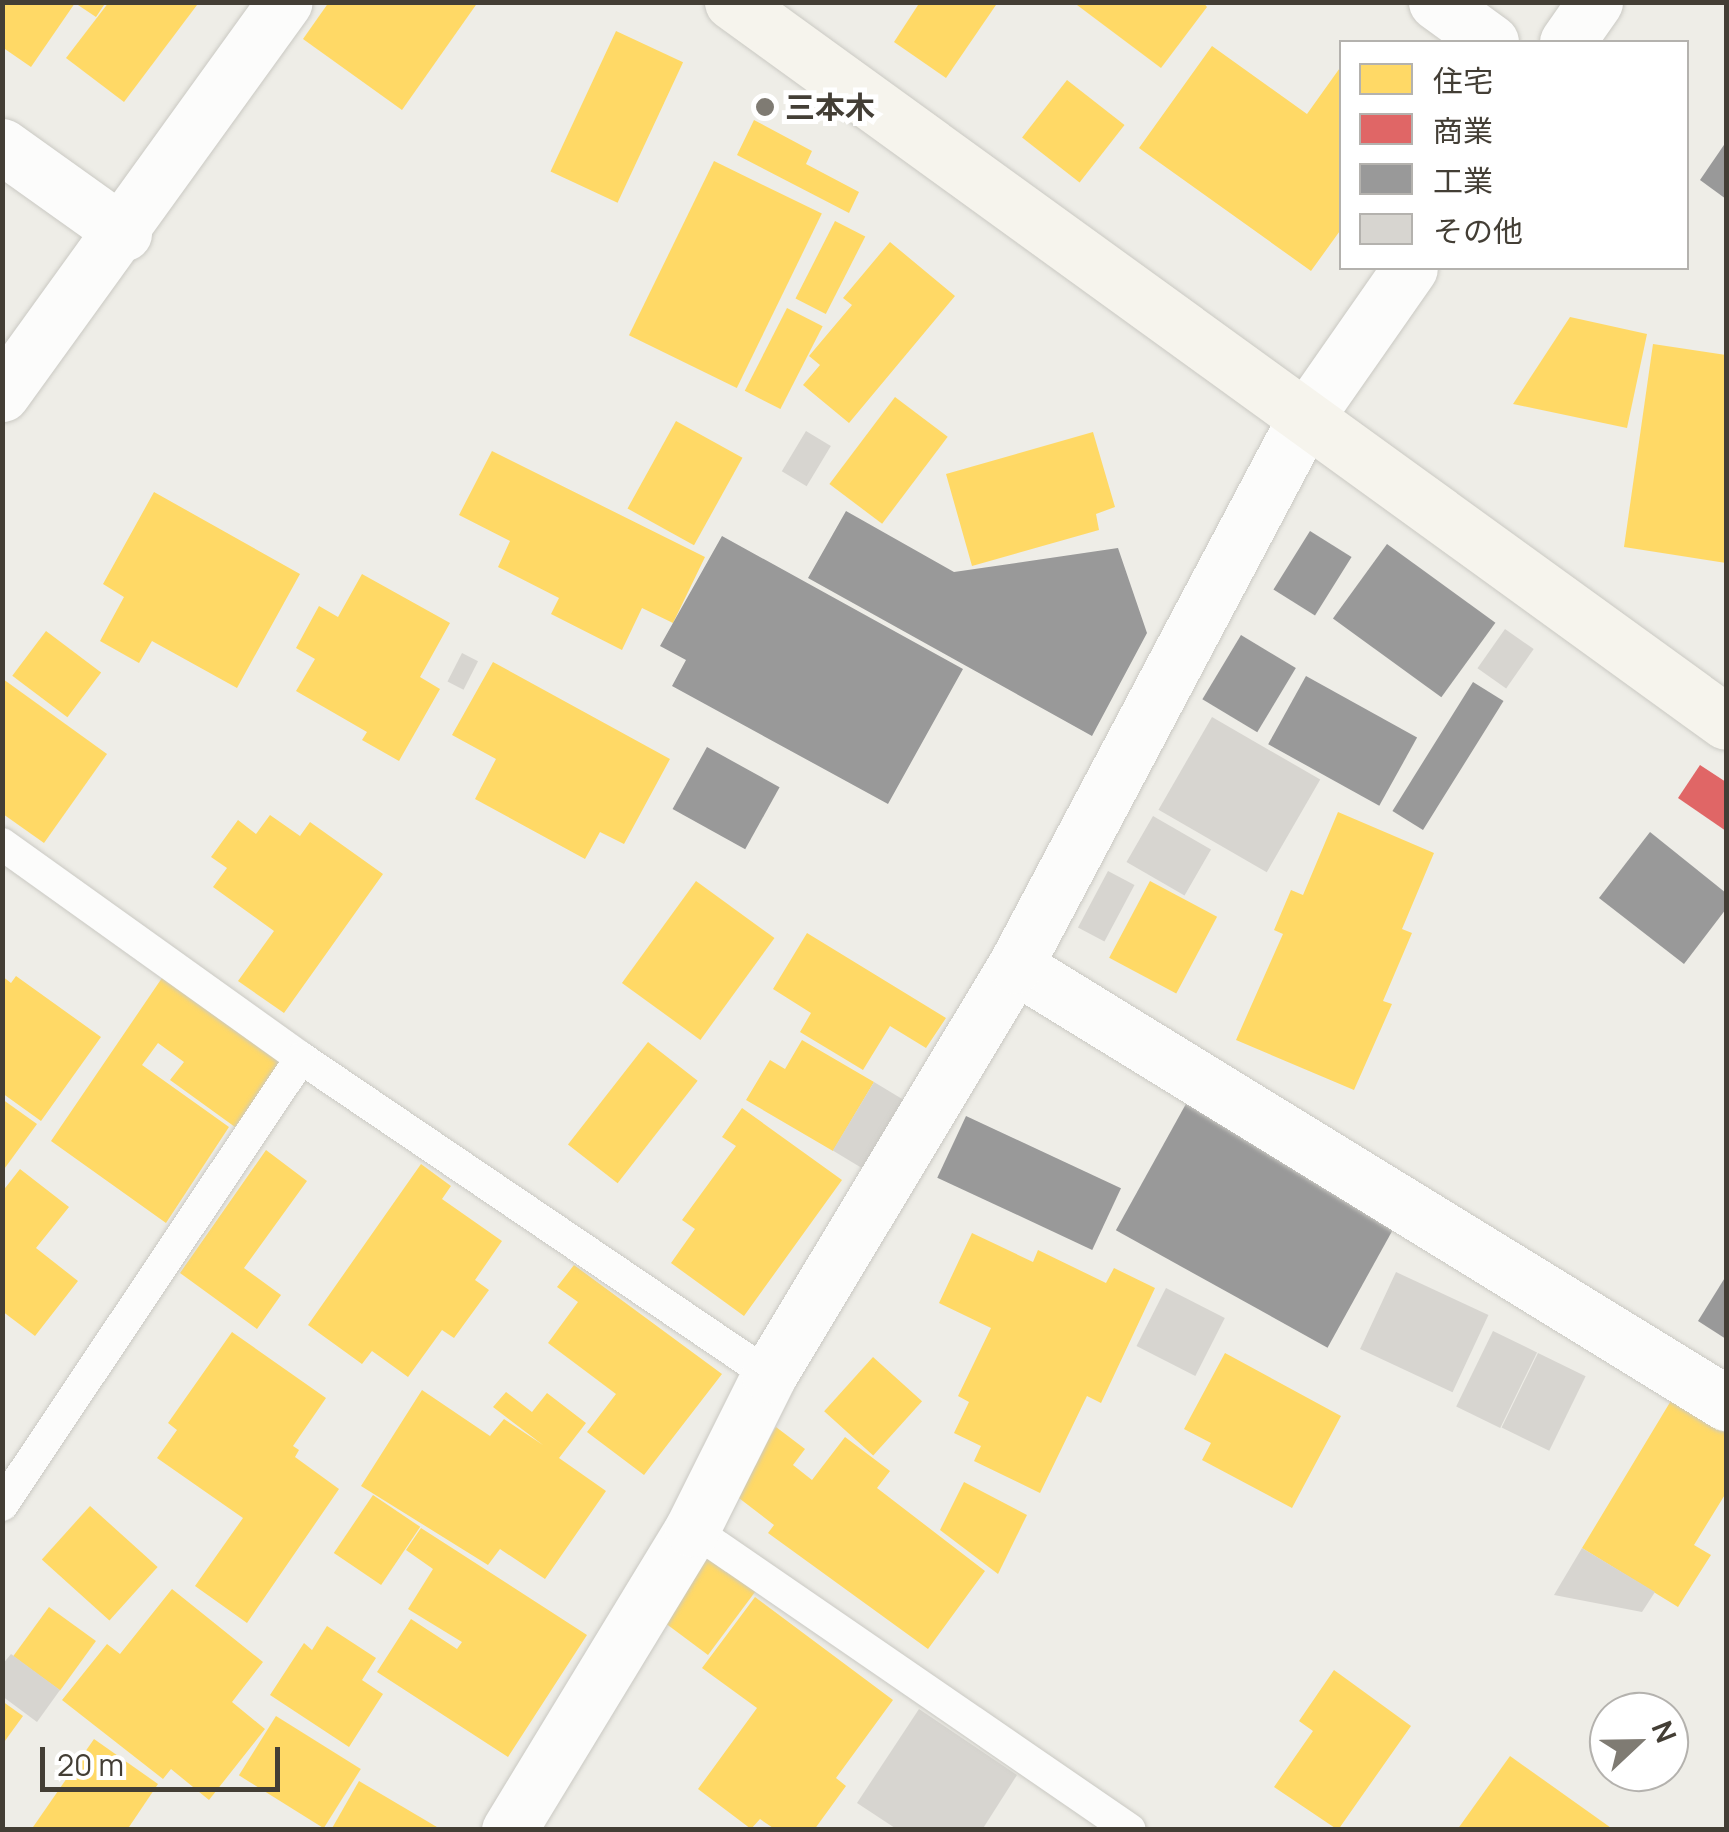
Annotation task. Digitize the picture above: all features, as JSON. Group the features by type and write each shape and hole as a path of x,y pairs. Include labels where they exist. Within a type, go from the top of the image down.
{"street":[{"path":"2,394 124,233 286,2"},
{"path":"732,2 1726,722"},
{"path":"1436,2 1488,40"},
{"path":"1568,40 1595,2"},
{"path":"2,146 124,233"},
{"path":"509,1830 692,1529 769,1375 1015,966 1304,420 1409,270"},
{"path":"1015,966 1726,1403"}],"lane":[{"path":"2,844 301,1058 769,1375"},
{"path":"2,1505 301,1058"},
{"path":"692,1529 1130,1830"}],"building: 住宅":[{"path":"2,2 106,2 96,17 75,3 31,67 2,47"},
{"path":"109,2 197,5 124,102 66,58"},
{"path":"329,2 478,2 402,110 303,39"},
{"path":"920,2 998,2 946,78 894,42"},
{"path":"1073,2 1203,2 1207,7 1161,68"},
{"path":"616,31 683,62 618,203 550,171"},
{"path":"1212,46 1307,114 1339,69 1339,232 1311,271 1139,148"},
{"path":"1067,80 1125,125 1080,182 1022,138"},
{"path":"754,120 812,151 806,164 859,192 849,213 737,155"},
{"path":"714,161 822,214 737,388 629,335"},
{"path":"835,221 865,236 826,314 796,299"},
{"path":"890,242 955,296 849,423 803,385 820,365 809,356 852,305 843,298"},
{"path":"787,308 823,326 780,409 745,391"},
{"path":"1570,317 1647,334 1627,428 1513,404"},
{"path":"1653,344 1726,355 1726,563 1624,547"},
{"path":"895,397 948,437 882,524 829,484"},
{"path":"676,421 742,458 694,545 628,508"},
{"path":"1093,432 1115,507 1096,514 1099,530 972,566 946,474"},
{"path":"492,451 705,557 673,623 642,608 622,650 551,614 559,598 498,567 510,541 459,515"},
{"path":"154,492 300,574 237,688 152,641 139,663 100,641 124,597 103,584"},
{"path":"362,574 450,623 420,677 440,689 399,761 362,740 367,732 296,691 315,659 296,648 319,606 338,617"},
{"path":"46,631 101,673 67,717 12,676"},
{"path":"493,662 670,759 624,844 600,832 585,859 475,799 496,759 452,735"},
{"path":"3,679 107,754 44,843 3,814"},
{"path":"1338,812 1434,853 1402,929 1412,933 1383,1001 1392,1004 1354,1090 1236,1040 1283,934 1274,930 1291,890 1303,895"},
{"path":"270,815 300,836 310,822 383,874 284,1013 238,981 274,931 213,887 227,868 211,857 238,820 256,834"},
{"path":"696,881 774,938 700,1040 622,983"},
{"path":"1150,881 1217,917 1176,993 1109,958"},
{"path":"807,933 946,1018 926,1048 890,1026 863,1070 800,1032 811,1013 773,989"},
{"path":"164,975 283,1061 235,1127 170,1080 184,1062 158,1043 142,1065 229,1127 166,1223 51,1141"},
{"path":"2,976 11,983 16,976 101,1037 41,1121 2,1093"},
{"path":"802,1040 874,1082 833,1151 746,1100 770,1060 785,1069"},
{"path":"648,1042 698,1081 618,1183 568,1144"},
{"path":"2,1099 37,1124 2,1172"},
{"path":"742,1108 842,1180 744,1316 671,1263 695,1229 682,1220 736,1146 722,1137"},
{"path":"266,1150 307,1181 244,1268 281,1295 257,1329 180,1273"},
{"path":"421,1164 451,1186 442,1199 502,1241 475,1280 489,1290 454,1338 442,1330 408,1377 372,1351 362,1364 308,1325"},
{"path":"20,1169 69,1207 36,1248 78,1281 35,1336 2,1311 2,1192"},
{"path":"972,1233 1033,1262 1038,1250 1106,1283 1114,1268 1155,1288 1101,1403 1087,1396 1040,1493 974,1461 981,1446 954,1433 969,1402 958,1396 991,1328 939,1303"},
{"path":"574,1265 722,1374 644,1475 587,1432 616,1394 548,1343 578,1302 557,1287"},
{"path":"232,1332 326,1398 293,1446 299,1450 295,1457 339,1489 247,1623 195,1586 243,1518 157,1458 177,1430 168,1423"},
{"path":"1225,1353 1341,1416 1292,1508 1202,1460 1211,1443 1184,1429"},
{"path":"873,1357 922,1401 873,1455 824,1411"},
{"path":"422,1390 490,1436 504,1419 543,1445 493,1407 506,1392 532,1412 547,1393 586,1423 559,1458 606,1491 545,1579 500,1549 488,1565 361,1486"},
{"path":"1672,1399 1726,1432 1726,1493 1694,1545 1711,1555 1678,1607 1582,1548"},
{"path":"776,1427 805,1449 793,1465 812,1480 845,1437 890,1471 877,1488 985,1571 928,1649 768,1533 774,1525 735,1495"},
{"path":"964,1482 1027,1515 998,1574 940,1530"},
{"path":"373,1495 420,1527 381,1585 334,1553"},
{"path":"90,1506 158,1567 109,1620 42,1560"},
{"path":"421,1528 587,1635 508,1757 377,1672 411,1619 457,1649 462,1642 408,1609 433,1569 406,1550"},
{"path":"705,1555 758,1588 708,1655 645,1608"},
{"path":"172,1589 263,1662 232,1702 265,1729 209,1800 171,1769 163,1779 62,1700 107,1644 120,1654"},
{"path":"755,1597 893,1700 836,1778 846,1786 814,1830 776,1830 760,1819 751,1829 698,1789 757,1708 702,1668"},
{"path":"49,1607 96,1641 60,1690 13,1656"},
{"path":"327,1626 376,1658 362,1680 383,1694 349,1747 270,1695 304,1643 312,1650"},
{"path":"1334,1670 1411,1726 1338,1830 1274,1787 1313,1731 1299,1721"},
{"path":"2,1701 23,1716 2,1745"},
{"path":"276,1716 361,1769 324,1828 239,1775"},
{"path":"94,1739 158,1784 127,1830 31,1830"},
{"path":"1510,1756 1614,1830 1457,1830"},
{"path":"359,1781 442,1830 331,1830"}],"building: 商業":[{"path":"1700,765 1726,782 1726,831 1678,798"}],"building: 工業":[{"path":"1726,142 1726,199 1700,180"},
{"path":"846,511 954,572 1118,548 1147,633 1092,736 808,578"},
{"path":"1310,531 1352,557 1315,615 1273,590"},
{"path":"722,536 963,669 888,804 672,686 686,660 660,646"},
{"path":"1387,544 1495,623 1441,697 1333,618"},
{"path":"1241,635 1296,668 1257,732 1202,699"},
{"path":"1306,676 1417,738 1379,806 1268,744"},
{"path":"1473,682 1504,701 1423,830 1392,811"},
{"path":"707,747 780,787 745,849 673,809"},
{"path":"1650,832 1726,893 1726,909 1684,964 1599,898"},
{"path":"1192,1093 1404,1210 1328,1348 1116,1230"},
{"path":"966,1116 1121,1188 1092,1250 937,1178"},
{"path":"1726,1276 1726,1339 1698,1321"}],"building: その他":[{"path":"806,431 831,446 807,486 782,471"},
{"path":"1505,629 1534,649 1506,688 1477,668"},
{"path":"462,653 478,661 464,690 447,682"},
{"path":"1212,717 1320,780 1267,872 1158,810"},
{"path":"1153,816 1211,850 1185,895 1126,862"},
{"path":"1108,871 1134,885 1104,942 1078,928"},
{"path":"874,1082 910,1104 869,1172 833,1151"},
{"path":"1396,1272 1488,1315 1453,1392 1360,1349"},
{"path":"1166,1288 1225,1318 1195,1376 1136,1346"},
{"path":"1493,1331 1537,1352 1500,1428 1456,1406"},
{"path":"1538,1353 1586,1376 1549,1451 1502,1428"},
{"path":"1582,1548 1655,1592 1642,1612 1554,1595"},
{"path":"11,1654 60,1690 37,1722 2,1696 2,1665"},
{"path":"919,1709 1017,1775 982,1830 898,1830 857,1803"}],"place":[{"name":"三本木","path":"765,107"}]}
